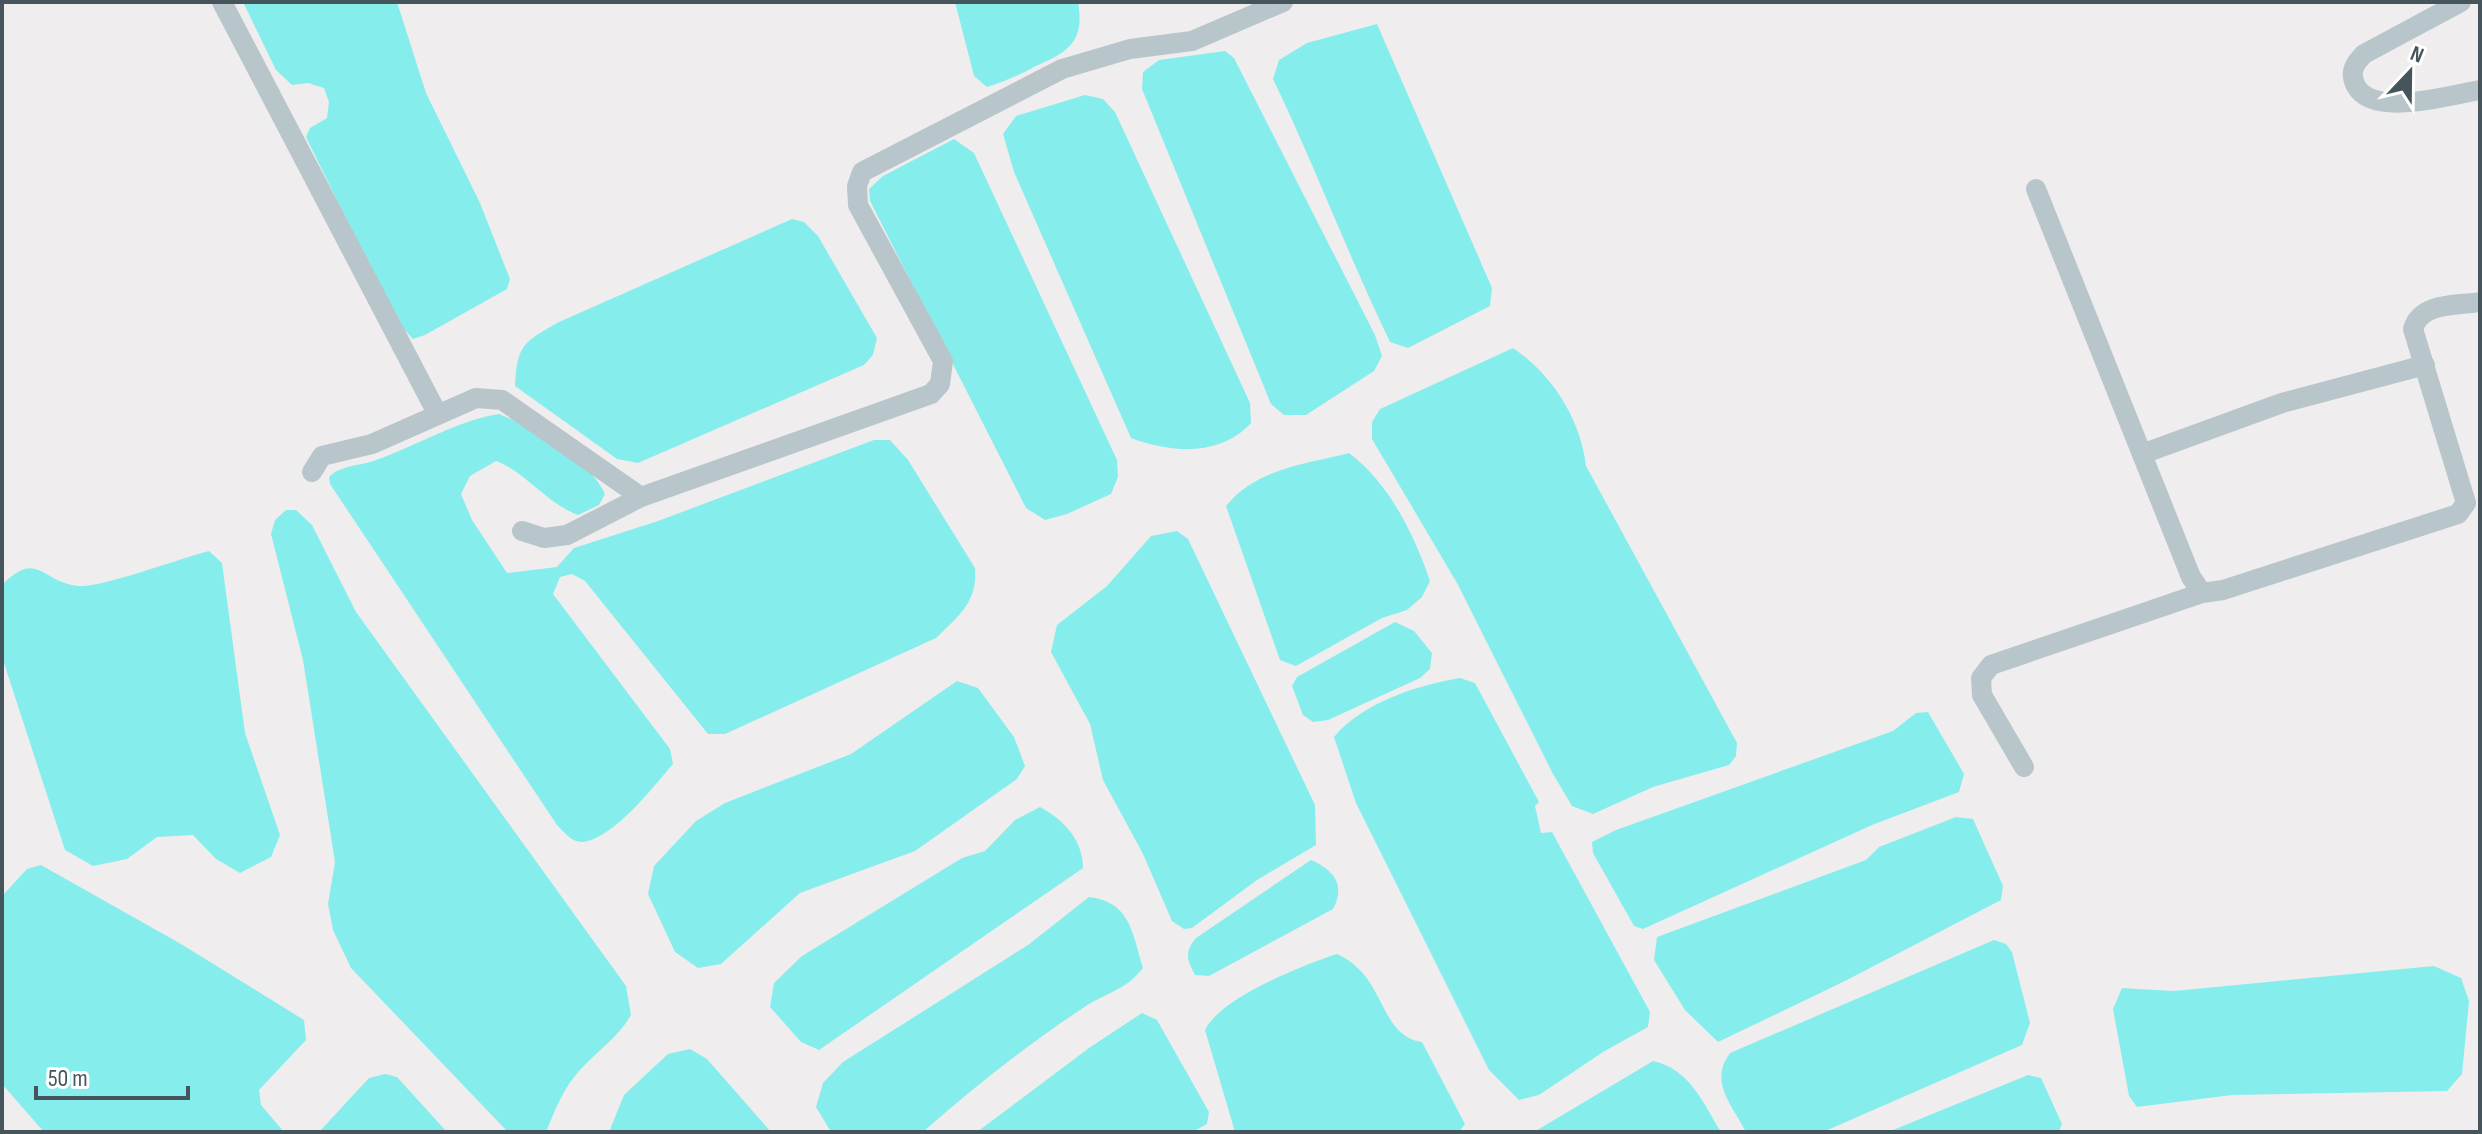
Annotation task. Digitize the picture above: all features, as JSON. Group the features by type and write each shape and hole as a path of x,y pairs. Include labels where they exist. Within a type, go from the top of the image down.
{"street":[{"path":"222,2 438,415"},
{"path":"522,531 544,538 567,535 641,497 931,394 940,384 943,361 858,205 857,186 862,172 1062,69 1130,49 1192,41 1283,2"},
{"path":"2461,2 2364,54 2354,64 2352,79 2361,96 2380,103 2480,90"},
{"path":"2036,189 2191,577 2202,593"},
{"path":"2024,767 1982,695 1981,678 1991,665 2202,593 2223,590 2458,514 2466,503 2413,329 2417,317 2426,310 2480,302"},
{"path":"2142,454 2303,396 2425,365"},
{"path":"312,472 322,456 372,444 476,398 502,400 641,497"}],"water":[{"path":"243,2 397,2 426,93 480,203 510,279 507,289 413,339 396,321 306,137 310,128 327,118 329,102 324,88 308,83 292,85 276,70"},
{"path":"955,2 1078,2 1079,27 1076,37 1065,51 987,87 974,76"},
{"path":"1377,24 1492,288 1490,306 1408,348 1390,342 1273,79 1279,60 1307,43"},
{"path":"1225,51 1234,58 1375,335 1382,356 1374,371 1306,415 1284,415 1271,404 1142,89 1143,72 1159,60"},
{"path":"1085,95 1103,99 1115,112 1250,403 1251,423 1225,442 1210,447 1178,449 1131,438 1014,172 1003,134 1016,116"},
{"path":"954,139 974,153 1117,460 1118,477 1111,494 1067,514 1045,520 1026,508 870,201 869,189 883,176"},
{"path":"792,219 804,222 818,236 877,338 873,355 864,365 638,463 617,459 515,386 521,353 530,340 547,329"},
{"path":"1513,348 1540,371 1571,415 1586,466 1737,743 1736,756 1729,765 1653,787 1593,814 1572,806 1553,774 1457,583 1372,439 1372,422 1380,409"},
{"path":"499,414 559,446 587,469 605,494 599,505 578,515 496,461 470,476 461,494 472,520 507,573 557,567 574,548 658,521 874,440 890,440 908,460 975,568 970,599 936,638 725,734 708,734 585,581 572,574 560,577 553,594 670,749 673,764 620,822 595,838 575,841 557,825 330,484 329,477 339,470 376,460 469,421"},
{"path":"1349,453 1388,494 1416,545 1430,581 1422,597 1407,610 1382,618 1296,666 1280,660 1226,506 1266,476"},
{"path":"286,510 296,510 312,525 356,612 626,986 631,1015 620,1031 573,1078 546,1132 507,1131 351,968 333,930 328,904 335,862 303,660 271,534 275,520"},
{"path":"1177,531 1188,539 1315,805 1316,845 1257,880 1192,928 1184,929 1172,921 1143,854 1103,780 1090,724 1051,652 1057,625 1107,586 1151,536"},
{"path":"209,551 222,563 245,733 280,835 271,857 240,873 216,859 193,835 157,837 127,859 93,866 65,850 2,657 2,585 24,569 32,568 66,583 89,585 123,578"},
{"path":"1395,622 1414,631 1432,653 1430,669 1420,678 1328,720 1313,722 1303,715 1292,686 1297,677"},
{"path":"1460,678 1475,683 1539,802 1535,806 1541,833 1552,832 1650,1012 1648,1027 1603,1052 1539,1095 1519,1100 1489,1070 1356,803 1334,737 1359,714 1391,697"},
{"path":"957,681 978,688 1014,737 1025,766 1017,779 915,851 800,893 721,964 698,968 675,952 648,894 654,866 696,821 725,803 851,754"},
{"path":"1928,712 1964,774 1959,792 1872,825 1643,929 1634,926 1593,853 1592,842 1616,830 1893,731 1916,713"},
{"path":"1040,807 1057,818 1076,840 1083,868 819,1050 801,1042 770,1007 774,983 802,956 962,858 985,851 1015,820"},
{"path":"1956,817 1973,819 2003,886 2001,900 1843,982 1718,1042 1685,1010 1654,960 1657,937 1866,860 1879,847"},
{"path":"1311,860 1326,868 1336,879 1338,893 1333,909 1209,976 1195,975 1188,956 1196,938"},
{"path":"41,865 181,944 304,1020 306,1040 259,1090 261,1105 284,1132 44,1132 2,1084 2,896 27,869"},
{"path":"1089,897 1114,905 1128,921 1143,968 1136,976 1042,1037 923,1132 831,1132 816,1107 823,1083 843,1062 1028,945"},
{"path":"1994,940 2006,944 2012,952 2030,1023 2022,1045 1823,1132 1746,1132 1722,1083 1724,1064 1730,1053"},
{"path":"1337,954 1365,976 1397,1029 1422,1042 1465,1124 1459,1132 1235,1132 1205,1030 1227,1006 1244,995 1284,974"},
{"path":"2434,966 2461,978 2469,1001 2462,1074 2447,1091 2232,1095 2137,1107 2129,1096 2113,1009 2122,988 2174,991"},
{"path":"1142,1013 1157,1020 1209,1112 1207,1124 1192,1132 977,1132 1089,1048"},
{"path":"690,1049 707,1059 771,1132 609,1132 624,1095 668,1054"},
{"path":"1653,1061 1677,1071 1686,1079 1721,1132 1534,1132"},
{"path":"385,1074 397,1077 447,1132 319,1132 369,1078"},
{"path":"2028,1075 2041,1078 2062,1124 2059,1132 1888,1132"}]}
